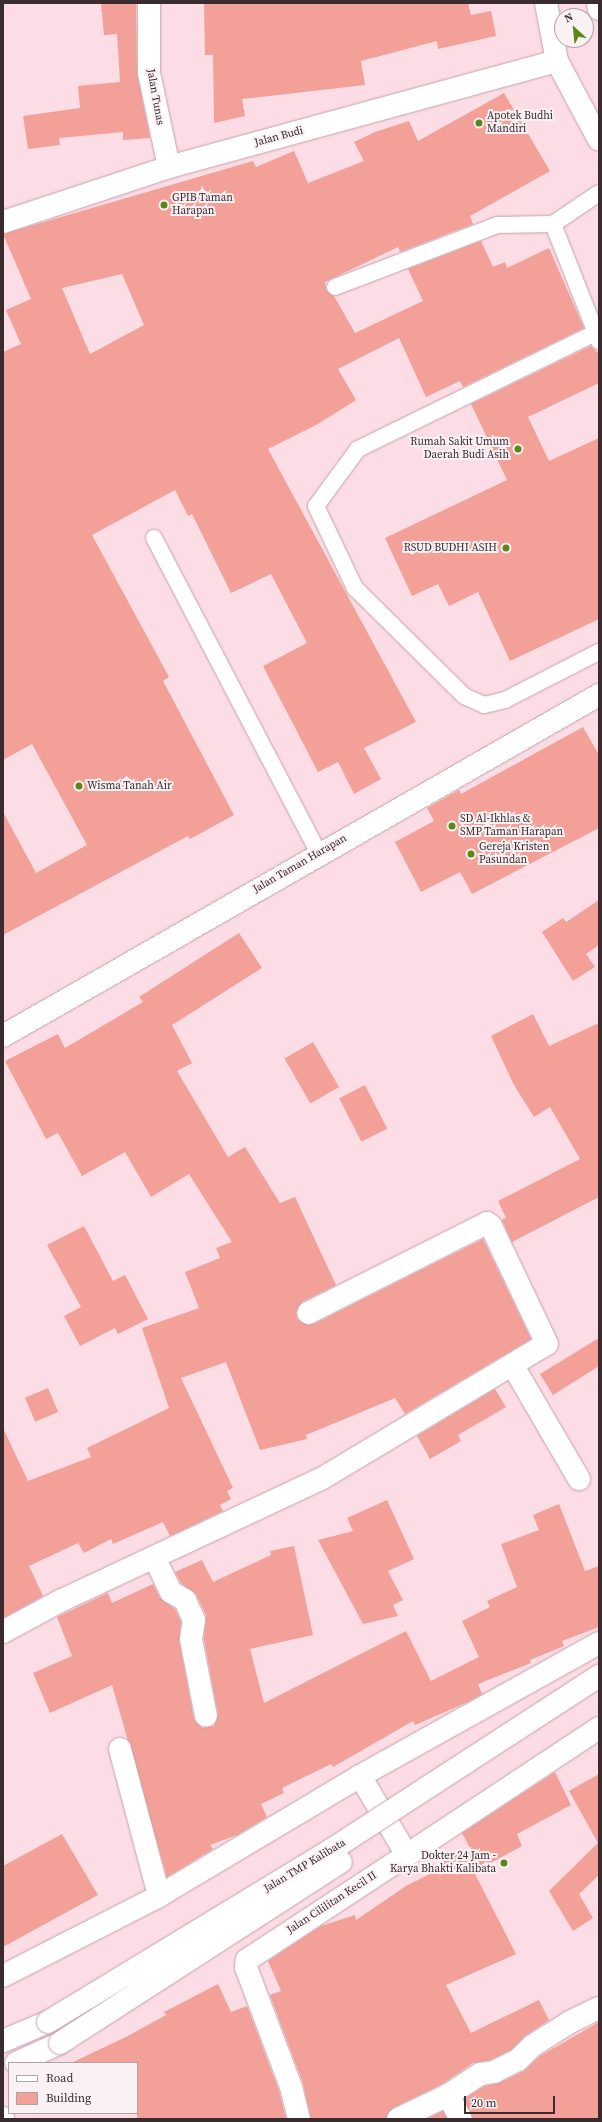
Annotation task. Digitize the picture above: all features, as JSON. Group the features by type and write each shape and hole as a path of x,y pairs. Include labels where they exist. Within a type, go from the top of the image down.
{"street":[{"name":"Jalan Tunas","path":"149,3 149,74 168,167"},
{"path":"546,3 557,61 599,140"},
{"path":"598,3 599,9"},
{"name":"Jalan Budi","path":"3,222 168,167 557,61"},
{"name":"Jalan Taman Harapan","path":"3,1036 318,853 599,695"},
{"path":"3,1632 60,1601 321,1479 544,1347 547,1340 491,1226 487,1223 308,1313"},
{"path":"513,1366 579,1479"},
{"path":"154,1557 171,1592 185,1600 194,1620 191,1639 206,1716"},
{"path":"3,1976 159,1896 360,1776 599,1643"},
{"name":"Jalan TMP Kalibata","path":"3,2041 48,2022 332,1850 599,1676"},
{"name":"Jalan TMP Kalibata","path":"18,2062 60,2043 599,1694"},
{"name":"Jalan Cililitan Kecil II","path":"299,2119 291,2087 246,1968 247,1960 599,1728"},
{"path":"120,1749 159,1896"},
{"path":"360,1776 407,1855"},
{"path":"398,2119 448,2095 480,2074 494,2072 518,2060 532,2046 570,2022 599,2008"},
{"path":"448,2095 462,2119"}],"lane":[{"path":"335,287 497,225 554,224 599,193"},
{"path":"554,224 597,337 358,449 316,506 356,588 464,696 484,705 505,700 599,652"},
{"path":"154,538 318,853"}],"building":[{"path":"101,3 136,3 137,73 150,138 123,140 123,132 59,138 60,145 28,149 23,116 80,108 78,86 120,82 117,34 104,35"},
{"path":"204,3 468,3 471,15 491,11 496,36 438,49 437,41 361,61 365,85 242,99 245,116 214,123 213,55 205,55"},
{"path":"504,93 550,171 470,216 473,224 400,252 398,247 325,282 326,290 334,296 355,333 423,301 408,269 481,241 493,267 505,262 507,268 549,248 584,328 463,387 460,381 426,397 399,338 338,369 356,400 318,424 268,449 416,722 364,748 381,779 354,794 338,762 318,772 263,666 307,643 271,574 231,593 192,514 188,516 175,490 92,535 169,677 163,681 234,815 190,839 188,836 3,935 3,812 36,873 87,845 32,744 3,760 3,352 21,344 6,310 31,299 3,234 253,161 256,167 294,151 308,183 364,161 354,142 375,132 409,121 418,141","holes":["122,274 144,325 90,354 62,288"]},
{"name":"Rumah Sakit Umum Daerah Budi Asih","path":"591,346 599,354 599,383 528,417 549,461 599,438 599,619 510,661 478,592 449,606 438,584 412,596 385,538 507,480 471,404"},
{"path":"583,727 599,755 599,828 472,894 460,872 421,892 395,842 434,821 427,808 459,790 461,794"},
{"path":"599,900 599,945 586,954 595,967 573,981 542,932 563,918 566,922"},
{"path":"239,933 262,968 172,1025 192,1063 177,1071 228,1157 245,1147 280,1203 295,1197 336,1285 302,1302 296,1312 297,1319 307,1325 314,1324 483,1239 531,1339 405,1414 395,1398 306,1435 307,1439 260,1450 226,1362 181,1378 233,1488 227,1491 231,1499 220,1505 223,1511 170,1536 163,1522 113,1544 111,1539 84,1553 78,1543 29,1566 43,1596 3,1618 3,1428 28,1481 91,1457 87,1448 169,1408 142,1328 199,1308 185,1272 220,1258 216,1248 232,1242 189,1174 151,1197 125,1152 82,1176 58,1133 46,1139 5,1061 58,1034 65,1048 143,1002 139,997"},
{"path":"533,1014 549,1046 599,1023 599,1197 512,1242 502,1220 506,1218 498,1201 580,1159 550,1107 534,1117 514,1085 491,1036"},
{"path":"313,1042 339,1087 310,1104 284,1058"},
{"path":"365,1085 387,1129 361,1142 339,1098"},
{"path":"84,1226 113,1281 125,1275 148,1319 118,1334 115,1328 80,1346 64,1316 81,1307 47,1245"},
{"path":"599,1338 599,1366 553,1395 540,1374"},
{"path":"48,1388 58,1412 35,1422 25,1398"},
{"path":"495,1389 506,1407 458,1435 461,1441 430,1459 417,1436"},
{"path":"387,1500 414,1559 388,1571 403,1600 393,1605 398,1616 363,1624 318,1540 353,1531 347,1518"},
{"path":"559,1504 585,1571 599,1566 599,1627 562,1641 564,1646 530,1660 531,1663 478,1684 482,1694 468,1702 415,1725 413,1721 333,1767 331,1764 282,1788 284,1793 261,1804 267,1817 237,1835 210,1845 213,1849 167,1877 112,1685 50,1713 33,1673 72,1656 57,1617 108,1593 112,1603 153,1584 160,1598 175,1609 181,1622 179,1641 194,1719 202,1728 214,1726 218,1714 204,1639 206,1615 196,1594 181,1583 175,1572 202,1560 213,1582 271,1555 270,1551 294,1546 313,1635 250,1649 264,1703 406,1631 431,1681 479,1657 462,1621 490,1607 487,1601 517,1587 501,1544 539,1530 533,1515"},
{"path":"555,1772 571,1805 517,1834 522,1846 474,1872 516,1954 446,1985 471,2033 539,2000 549,2020 525,2036 511,2050 490,2060 473,2063 442,2084 393,2108 386,2119 311,2119 303,2083 270,1995 281,1991 268,1961 321,1926 355,1915 356,1920 406,1886 438,1870 436,1865 470,1848 462,1833"},
{"path":"599,1774 599,1875 579,1894 593,1918 573,1931 549,1891 598,1843 569,1791"},
{"path":"62,1834 98,1895 3,1947 3,1866"},
{"path":"218,1984 231,2012 247,2006 279,2091 286,2119 137,2119 138,2062 73,2062 126,2037 166,2015 164,2012"},
{"path":"599,2022 599,2119 473,2119 464,2099 485,2086 499,2083 524,2071 540,2056"},
{"path":"443,2111 447,2119 427,2119"}],"place":[{"name":"Apotek Budhi Mandiri","path":"479,123"},
{"name":"GPIB Taman Harapan","path":"164,205"},
{"name":"Rumah Sakit Umum Daerah Budi Asih","path":"518,449"},
{"name":"RSUD BUDHI ASIH","path":"506,548"},
{"name":"Wisma Tanah Air","path":"79,786"},
{"name":"SD Al-Ikhlas & SMP Taman Harapan","path":"452,826"},
{"name":"Gereja Kristen Pasundan","path":"471,854"},
{"name":"Dokter 24 Jam - Karya Bhakti Kalibata","path":"504,1863"}]}
